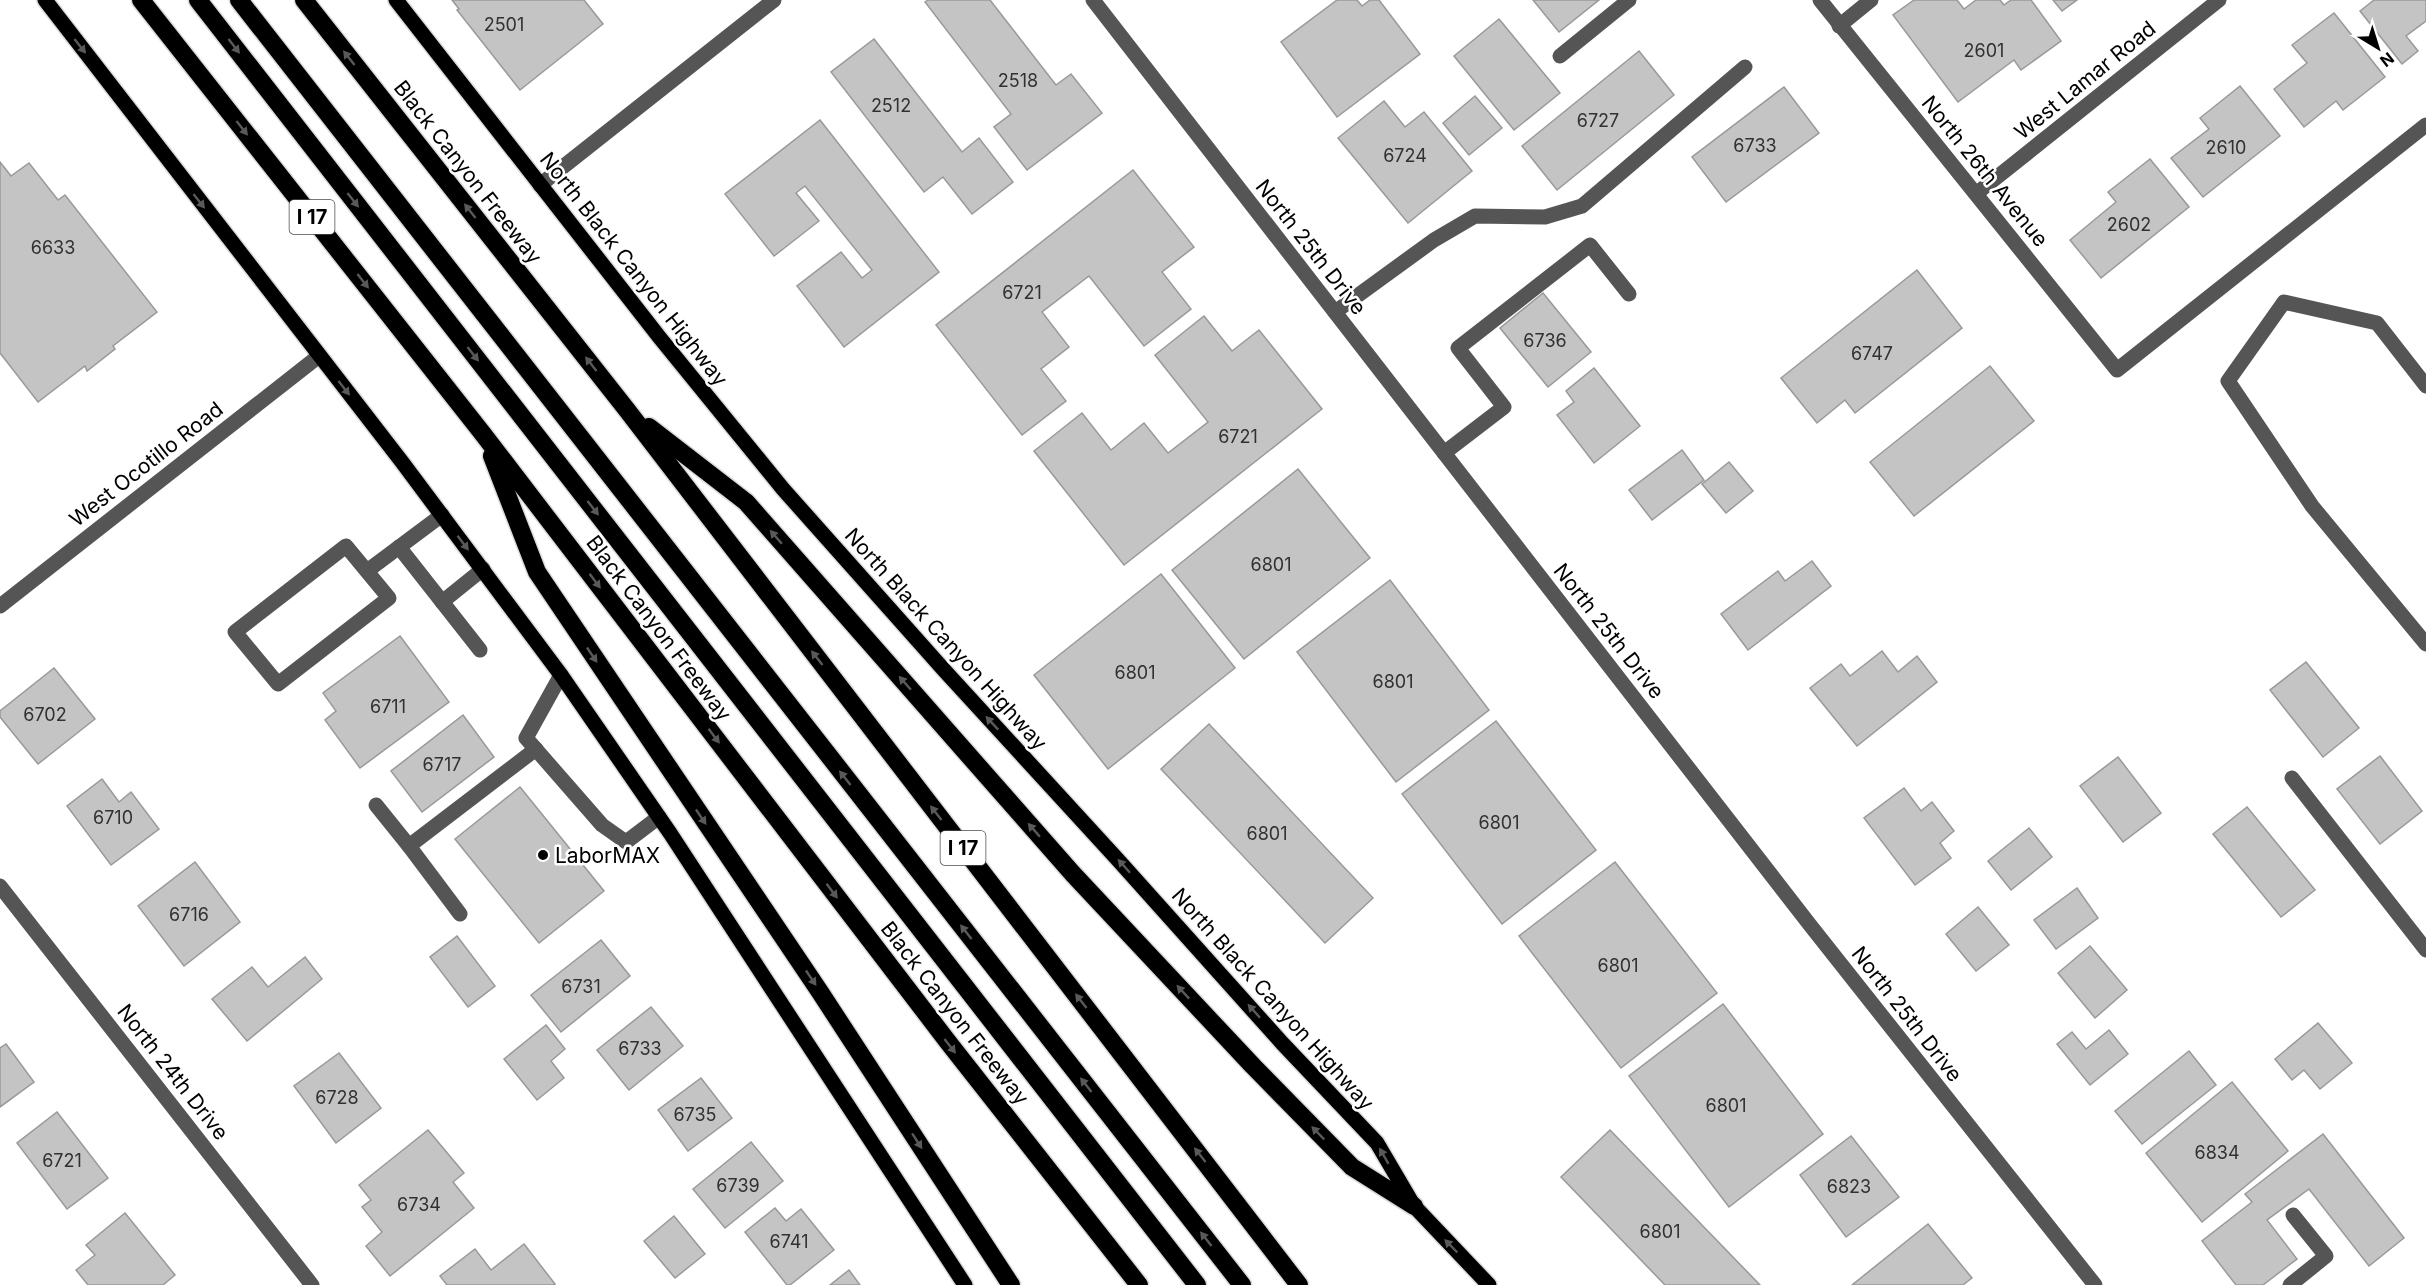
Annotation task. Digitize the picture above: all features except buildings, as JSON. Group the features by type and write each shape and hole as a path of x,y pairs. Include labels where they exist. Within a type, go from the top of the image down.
{"highway":[{"name":"Black Canyon Freeway","path":"141,0 483,434 940,1033 1139,1285"},
{"path":"198,0 1197,1285"},
{"path":"239,0 1242,1285"},
{"name":"Black Canyon Freeway","path":"304,0 627,410 1299,1285"},
{"path":"627,410 746,502 1073,874 1253,1066 1352,1167 1414,1206"},
{"path":"483,434 537,572 820,992 1011,1285"}],"main road":[{"path":"45,0 442,515 561,675 659,817 965,1285"},
{"name":"North Black Canyon Highway","path":"396,0 540,185 783,489 1282,1043 1377,1143 1414,1206 1489,1285"}],"street":[{"path":"540,185 774,0"},
{"name":"North 25th Drive","path":"1093,0 1810,925 2095,1285"},
{"path":"1560,56 1629,0"},
{"name":"North 26th Avenue","path":"1820,0 2117,370 2426,125"},
{"path":"1839,26 1871,0"},
{"name":"West Lamar Road","path":"1977,193 2218,0"},
{"path":"1335,312 1434,240 1475,216 1545,217 1582,206 1745,68"},
{"path":"1444,453 1504,407 1458,348 1590,245 1629,294"},
{"path":"2426,386 2377,323 2284,303 2228,381 2312,506 2426,644"},
{"name":"West Ocotillo Road","path":"0,606 319,356"},
{"path":"367,571 442,515"},
{"path":"346,546 367,571 389,598 278,684 235,632 346,546"},
{"path":"399,547 480,650"},
{"path":"442,602 483,569"},
{"path":"561,675 526,738 602,825 626,842 659,817"},
{"path":"409,846 536,749"},
{"path":"2292,778 2426,950"},
{"path":"376,805 460,914"},
{"name":"North 24th Drive","path":"0,886 312,1285"},
{"path":"2289,1285 2326,1256 2293,1215"}],"place":[{"name":"LaborMAX","path":"543,855"}]}
